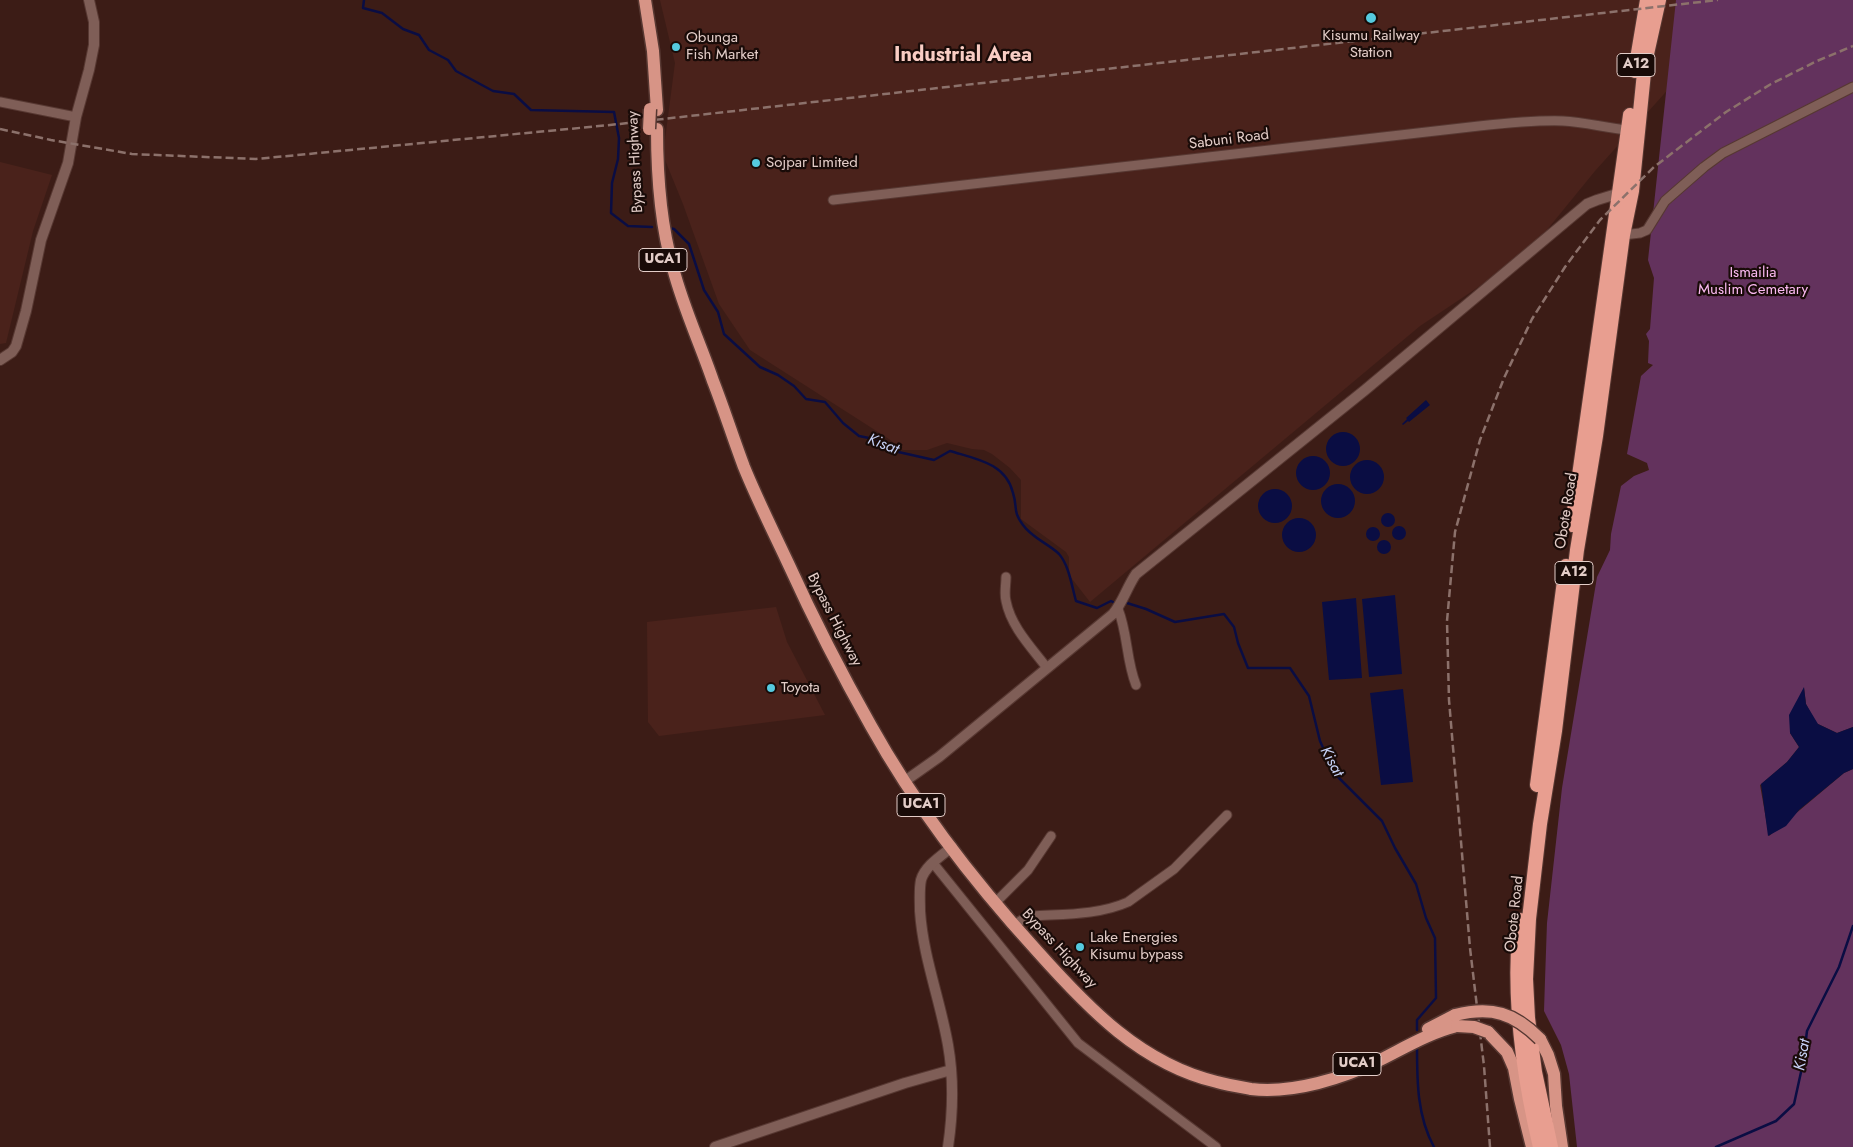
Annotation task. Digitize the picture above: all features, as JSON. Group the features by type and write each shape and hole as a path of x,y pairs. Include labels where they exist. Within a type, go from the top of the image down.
{"highway":[{"name":"A12","path":"1628,130 1641,62 1648,0"},
{"name":"Obote Road","path":"1540,1147 1524,1070 1516,992 1516,955 1553,658 1626,192 1641,62 1659,0"},
{"name":"Obote Road","path":"1551,1147 1535,1072 1527,1010 1526,979 1529,920 1577,550 1597,427 1623,235 1628,130"}],"main road":[{"name":"Bypass Highway","path":"636,0 654,109"},
{"name":"Bypass Highway","path":"645,0 653,51 652,192 659,245 667,277 694,354 718,409 729,429 746,472 815,623 871,727 905,781 995,903 1077,993 1113,1028 1135,1046 1180,1071 1227,1084 1251,1085"},
{"name":"UCA1","path":"1251,1085 1297,1080 1337,1071 1362,1062 1455,1016 1468,1012 1497,1012 1513,1017 1529,1028 1540,1039 1544,1047 1554,1074 1562,1147"},
{"name":"UCA1","path":"1251,1085 1282,1088 1325,1081 1352,1073 1441,1030 1457,1026 1474,1027 1488,1032 1506,1052 1514,1068 1532,1147"}],"street":[{"path":"2,358 12,352 16,346 41,240 68,163 76,117 94,45 94,22 89,0"},
{"path":"1623,235 1640,233 1646,230 1666,201 1704,167 1723,153 1853,87"},
{"path":"0,102 76,117"},
{"name":"Sabuni Road","path":"833,200 1533,121 1563,121 1628,130"},
{"path":"905,781 939,757 1100,626 1118,608 1129,583 1136,574 1366,390 1587,204 1626,192"},
{"path":"1006,578 1006,602 1012,617 1021,634 1047,668"},
{"path":"1118,608 1124,628 1128,663 1136,685"},
{"path":"1014,925 1032,916 1085,913 1120,906 1128,902 1174,869 1227,815"},
{"path":"995,903 1028,870 1051,836"},
{"path":"948,1147 952,1119 951,1070 948,1045 928,968 921,930 921,881 925,871 952,847"},
{"path":"933,863 1078,1043 1216,1147"},
{"path":"715,1147 905,1083 951,1070"}],"shaded area":[{"path":"660,0 1853,0 1853,15 1681,75 1595,171 1546,231 1498,274 1420,326 1090,602 1069,575 1069,557 1066,552 1021,519 1021,480 1010,468 992,454 984,450 947,443 927,450 903,450 889,439 750,350 719,304 663,155 675,63"},
{"path":"0,162 52,175 33,231 6,343 0,344"},
{"path":"1426,400 1430,405 1403,425 1406,418"},
{"path":"1343,432 1350,433 1355,437 1359,442 1359,456 1355,461 1350,465 1343,466 1336,465 1331,461 1327,456 1326,449 1327,442 1331,437 1336,433"},
{"path":"1313,456 1320,457 1325,461 1329,466 1329,480 1325,485 1320,489 1313,490 1306,489 1301,485 1297,480 1296,473 1297,466 1301,461 1306,457"},
{"path":"1367,460 1374,461 1379,465 1383,470 1383,484 1379,489 1374,493 1367,494 1360,493 1355,489 1351,484 1350,477 1351,470 1355,465 1360,461"},
{"path":"1338,484 1345,485 1350,489 1354,494 1354,508 1350,513 1345,517 1338,518 1331,517 1326,513 1322,508 1321,501 1322,494 1326,489 1331,485"},
{"path":"1275,489 1282,490 1287,494 1291,499 1291,513 1287,518 1282,522 1275,523 1268,522 1263,518 1259,513 1258,506 1259,499 1263,494 1268,490"},
{"path":"1385,513 1391,513 1395,520 1391,527 1385,527 1381,523 1381,517"},
{"path":"1299,518 1306,519 1311,523 1315,528 1315,542 1311,547 1306,551 1299,552 1292,551 1287,547 1283,542 1282,535 1283,528 1287,523 1292,519"},
{"path":"1396,526 1402,526 1406,533 1402,540 1396,540 1392,536 1392,530"},
{"path":"1370,527 1376,527 1380,534 1376,541 1370,541 1366,537 1366,531"},
{"path":"1381,540 1387,540 1391,547 1387,554 1381,554 1377,550 1377,544"},
{"path":"1395,595 1402,674 1369,677 1362,599"},
{"path":"1356,598 1362,678 1329,680 1322,602"},
{"path":"776,607 787,642 825,715 659,736 648,722 647,622"},
{"path":"1804,687 1806,704 1818,724 1837,733 1853,727 1853,769 1844,773 1799,810 1786,826 1768,836 1761,784 1787,762 1799,747 1790,733 1789,715"},
{"path":"1403,689 1413,782 1381,785 1370,693"}],"green space":[{"name":"Ismailia Muslim Cemetary","path":"1676,0 1853,0 1853,727 1837,733 1816,723 1806,704 1804,688 1790,733 1799,747 1787,762 1760,785 1769,836 1844,773 1853,769 1853,1147 1577,1147 1569,1074 1561,1045 1544,1011 1547,923 1562,788 1597,577 1610,550 1611,534 1621,486 1634,476 1649,470 1647,463 1627,454 1641,376 1653,365 1648,363 1649,341 1646,334 1650,329 1654,278 1648,260"}],"waterway":[{"path":"364,0 363,8 382,13 403,29 419,35 429,50 448,60 456,71 493,91 514,94 531,110 614,112 619,138 618,159 612,183 611,213 628,226 652,227"},
{"name":"Kisat","path":"669,228 674,229 689,244 704,290 718,312 724,334 760,367 778,375 794,386 806,399 825,402 843,423 859,436 879,440 894,451 934,460 950,451 980,460 997,469 1009,483 1016,512 1023,525 1031,534 1055,550 1062,559 1068,570 1076,601 1097,608 1111,601 1113,602"},
{"name":"Kisat","path":"1127,603 1175,622 1224,614 1234,627 1248,668 1290,668 1309,696 1320,741 1335,774 1382,821 1416,884 1426,918 1435,938 1436,998 1417,1020 1417,1030"},
{"name":"Kisat","path":"1716,1147 1776,1121 1794,1104 1803,1063 1807,1031 1839,967 1853,926"},
{"name":"Kisat","path":"1417,1046 1421,1111 1428,1135 1434,1147"}],"railway":[{"path":"0,129 132,154 256,159 610,125 1718,0"},
{"path":"1490,1147 1484,1066 1470,948 1449,700 1447,621 1455,532 1480,440 1504,378 1532,319 1565,267 1600,220 1654,167 1726,112 1771,84 1817,61 1853,46"}],"place":[{"name":"Kisumu Railway Station","path":"1371,18"},
{"name":"Obunga Fish Market","path":"676,47"},
{"name":"Sojpar Limited","path":"756,163"},
{"name":"Toyota","path":"771,688"},
{"name":"Lake Energies Kisumu bypass","path":"1080,947"}],"district":[{"name":"Industrial Area","path":"963,56"}]}
